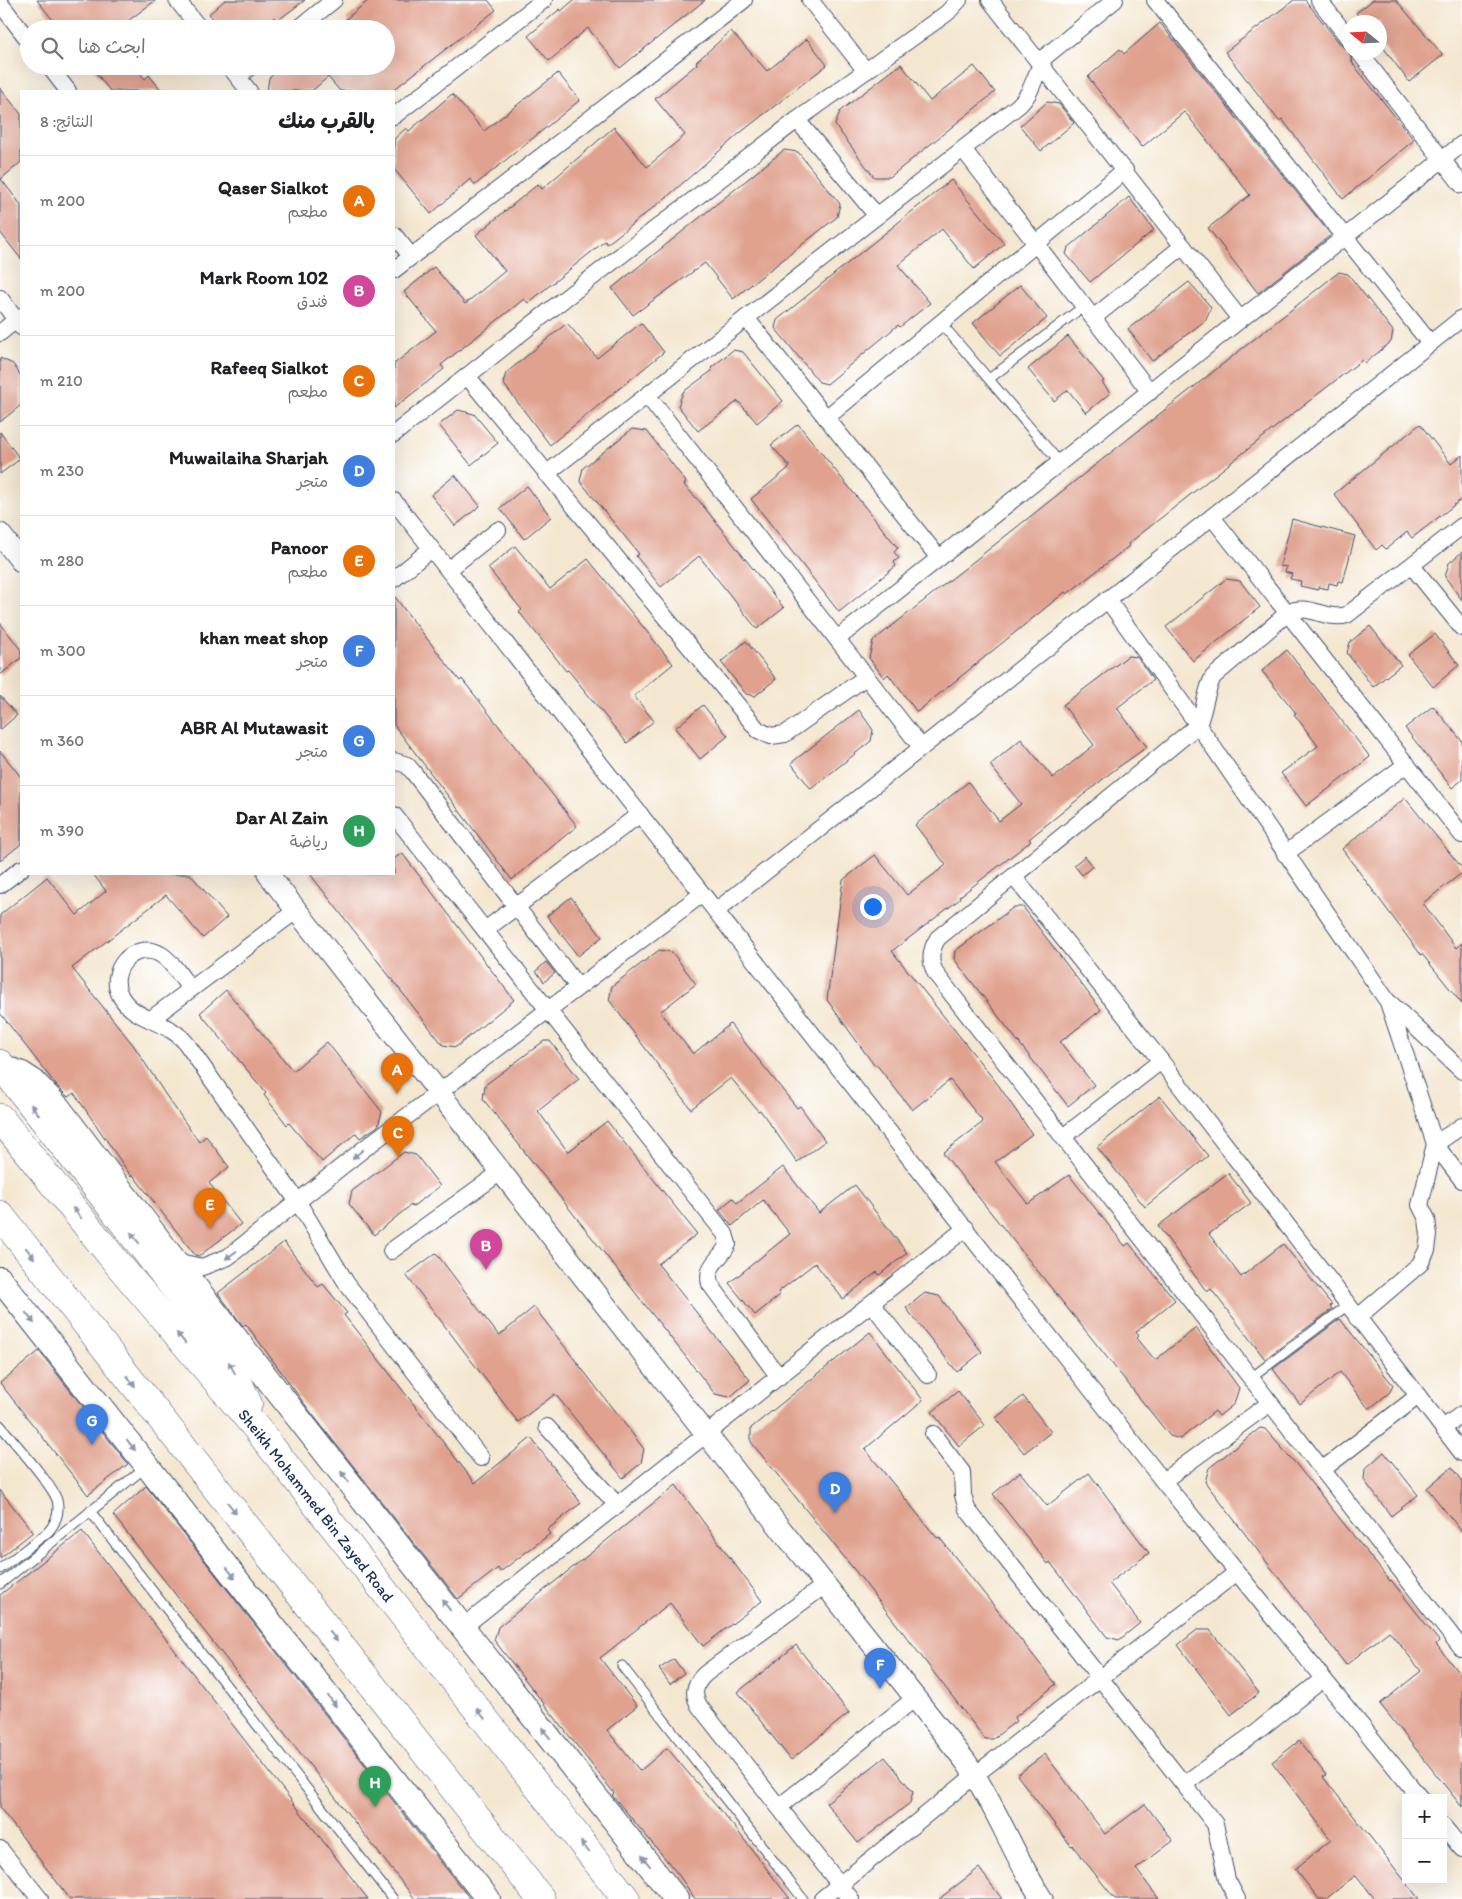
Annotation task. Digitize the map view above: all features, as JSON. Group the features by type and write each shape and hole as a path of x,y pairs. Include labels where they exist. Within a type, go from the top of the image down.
{"highway":[{"path":"1,1065 208,1331 232,1368 257,1429"},
{"name":"Sheikh Mohammed Bin Zayed Road","path":"0,1118 117,1263 257,1429 626,1899"},
{"path":"0,1215 541,1899"}],"main road":[{"path":"1,1065 22,1074 50,1097 175,1261 676,1899"},
{"path":"0,1279 488,1899"}],"street":[{"path":"177,0 193,20"},
{"path":"309,20 334,0"},
{"path":"395,115 544,0"},
{"path":"395,269 744,0"},
{"path":"810,0 866,71"},
{"path":"395,433 797,120 947,13 959,0"},
{"path":"990,0 1240,319"},
{"path":"546,474 1024,102 1032,89 1041,64 1053,50 1115,0"},
{"path":"1155,0 1430,344"},
{"path":"1319,0 1342,30"},
{"path":"0,3 20,29"},
{"path":"1366,60 1462,185"},
{"path":"56,75 67,90"},
{"path":"236,75 248,90"},
{"path":"797,120 877,216"},
{"path":"837,639 1462,144"},
{"path":"963,149 1150,392"},
{"path":"826,418 1125,170"},
{"path":"395,236 411,256"},
{"path":"1088,312 1183,246"},
{"path":"0,298 20,321 0,333"},
{"path":"746,318 939,558"},
{"path":"716,911 1462,318"},
{"path":"467,376 758,730 771,736 785,734 866,676"},
{"path":"647,395 921,747"},
{"path":"395,502 1163,1481 1417,1794"},
{"path":"1212,517 1289,612 1462,834"},
{"path":"1462,526 1347,615 1334,617 1301,609 1289,612 1214,677 1208,688 1198,725 938,938 933,945 931,960 936,974 1462,1649"},
{"path":"448,570 498,530"},
{"path":"0,534 20,559"},
{"path":"395,578 431,549"},
{"path":"1412,566 1462,628"},
{"path":"1108,600 1198,725 1388,1002 1462,1072"},
{"path":"395,761 407,765 413,772 578,987"},
{"path":"1285,854 1407,764"},
{"path":"485,930 640,814"},
{"path":"395,816 725,1234 728,1244 711,1265 709,1271 710,1284 779,1377"},
{"path":"0,885 20,870"},
{"path":"269,875 708,1434 824,1585 975,1775 1022,1866 1042,1899"},
{"path":"1014,877 1161,1060 1462,1453"},
{"path":"175,1261 202,1267 220,1262 702,894"},
{"path":"151,1019 297,910"},
{"path":"190,989 167,960 159,954 150,951 130,955 118,971 116,981 118,991 128,1006 173,1030 186,1043 298,1202 352,1290 481,1458"},
{"path":"1388,1002 1435,1144 1462,1180"},
{"path":"1063,1137 1161,1060"},
{"path":"1352,1311 1409,1275 1420,1264 1427,1250 1429,1235 1427,1219 1420,1206 1435,1144 1462,1126"},
{"path":"391,1251 502,1171"},
{"path":"463,1627 966,1228"},
{"path":"872,1304 928,1375"},
{"path":"1322,1470 1418,1396"},
{"path":"1163,1481 1270,1403"},
{"path":"1443,1428 1462,1414"},
{"path":"547,1427 617,1505"},
{"path":"933,1434 962,1472 963,1495 967,1509 1215,1824 1227,1880 1237,1899"},
{"path":"822,1899 975,1775 1236,1573"},
{"path":"824,1585 704,1674 695,1690 700,1708 851,1899"},
{"path":"1184,1784 1323,1679"},
{"path":"779,1807 914,1699"},
{"path":"1447,1831 1462,1849"},
{"path":"0,1848 40,1899"}],"lane":[{"path":"989,379 1088,312"},
{"path":"941,323 1060,463"},
{"path":"1251,1378 1352,1311"},
{"path":"0,1425 54,1493 58,1509 53,1526 48,1532 0,1569"},
{"path":"0,1584 147,1466"},
{"path":"90,1511 393,1899"},
{"path":"622,1666 803,1899"}],"building":[{"path":"37,0 156,0 129,20 53,20"},
{"path":"225,0 305,0 278,20 274,17 271,20 214,20 209,14"},
{"path":"369,0 488,0 496,10 393,90 339,90 328,77 313,90 267,90 269,78 272,75 395,75 395,20 346,19"},
{"path":"574,0 705,0 620,68 588,28 549,61 528,36 560,9 561,11"},
{"path":"1294,0 1305,0 1342,46 1342,60 1352,60 1414,140 1343,199 1282,119 1279,121 1225,52"},
{"path":"1373,0 1396,0 1443,55 1409,82 1387,52 1387,15 1358,15 1356,13"},
{"path":"1160,23 1331,235 1258,293 1208,228 1250,195 1188,116 1184,112 1142,147 1088,77 1120,49 1124,54"},
{"path":"731,31 767,71 807,39 827,65 740,133 668,196 607,244 605,241 528,303 524,299 441,365 444,369 395,407 395,363 436,331 404,292 434,267 465,304 505,271 476,235 538,184 542,189 614,127 647,167 685,135 655,99 697,64 696,62"},
{"path":"901,64 930,101 974,66 995,92 890,177 874,177 835,125 840,111"},
{"path":"558,73 580,100 475,185 470,179 431,214 395,170 395,138 406,128 409,131 452,94 484,131"},
{"path":"98,75 142,75 145,79 149,75 161,90 109,90"},
{"path":"0,88 20,113 20,163 1,179 20,204 20,258 0,232"},
{"path":"1047,102 1059,104 1074,123 1041,151 1020,126"},
{"path":"784,150 798,152 840,204 837,217 733,299 705,263 633,315 612,288"},
{"path":"951,180 1004,244 974,269 942,229 898,265 930,303 900,327 898,325 827,384 819,382 775,328 777,320"},
{"path":"1129,197 1154,230 1090,282 1066,254 1068,248"},
{"path":"1339,272 1348,274 1393,331 1391,342 1365,363 1362,360 1291,415 1128,544 1129,546 1067,594 1065,592 917,712 888,674 884,678 869,658 873,641"},
{"path":"1189,282 1211,307 1206,320 1152,361 1128,329"},
{"path":"1020,285 1047,318 1000,356 973,323"},
{"path":"567,323 597,358 641,323 664,352 550,445 503,383 506,373"},
{"path":"1068,336 1104,381 1102,382 1110,393 1086,413 1068,390 1054,401 1028,369"},
{"path":"733,350 743,352 783,401 757,423 738,401 698,431 678,406 683,392 713,370 711,368"},
{"path":"0,358 13,364 20,374 20,406 0,422"},
{"path":"458,410 474,414 498,443 471,465 439,425"},
{"path":"798,424 898,548 894,552 899,558 894,562 896,566 839,612 751,499 790,467 771,445"},
{"path":"1420,424 1451,464 1462,455 1462,499 1412,538 1407,532 1386,549 1382,545 1376,550 1334,494"},
{"path":"632,429 647,431 686,482 684,485 700,502 784,608 757,629 699,556 661,587 636,556 639,554 580,481 583,468"},
{"path":"0,432 20,459 0,474"},
{"path":"455,475 480,506 455,526 431,495"},
{"path":"527,486 551,517 524,539 500,508"},
{"path":"1292,519 1355,536 1343,582 1338,581 1337,585 1329,583 1328,589 1318,587 1318,590 1300,586 1301,581 1290,579 1292,574 1285,572 1287,567 1280,566"},
{"path":"515,546 550,589 588,559 673,664 634,696 654,721 627,743 519,612 522,610 488,568"},
{"path":"1462,552 1462,600 1445,577 1449,563"},
{"path":"1226,579 1240,581 1260,607 1193,661 1166,627"},
{"path":"395,597 460,681 462,679 577,826 512,880 395,726"},
{"path":"0,623 20,649 20,659 0,675"},
{"path":"1370,626 1401,665 1373,687 1347,653 1350,642"},
{"path":"1435,634 1459,665 1433,687 1408,655"},
{"path":"746,641 776,679 755,696 746,694 721,662"},
{"path":"1287,650 1370,757 1306,806 1281,773 1318,746 1294,714 1296,713 1262,671"},
{"path":"1128,656 1137,657 1153,680 1117,708 1147,747 1113,771 1029,839 1031,841 959,897 960,899 892,951 999,1086 1032,1134 995,1162 1028,1204 1069,1175 1125,1246 1129,1243 1175,1300 1136,1332 1139,1336 1137,1338 1155,1360 1196,1328 1239,1388 1234,1404 1219,1416 1215,1411 1180,1439 1170,1436 943,1153 983,1122 950,1080 912,1110 876,1064 874,1065 827,1000 843,880 875,855 907,895 946,865 915,825 968,782 999,821 1021,804 990,765 1021,739 1053,778 1094,745 1063,705"},
{"path":"0,696 17,715 0,730"},
{"path":"703,705 728,736 700,759 675,728"},
{"path":"1433,706 1462,741 1462,780 1452,788 1405,728"},
{"path":"859,710 873,730 871,741 811,789 791,763"},
{"path":"0,751 20,776 20,845 0,861"},
{"path":"1405,798 1462,868 1462,873 1423,903 1456,948 1462,943 1462,1004 1421,955 1342,849"},
{"path":"402,853 514,1000 456,1047 443,1045 311,875 395,875 395,858"},
{"path":"1085,856 1093,866 1082,875 1074,865"},
{"path":"94,875 191,875 227,917 203,938 166,895 72,968 134,1046 199,1142 206,1136 229,1167 209,1183 241,1224 199,1256 195,1255 133,1175 131,1176 74,1093 68,1097 56,1085 0,1013 0,915 47,877 77,915 106,891"},
{"path":"571,897 602,937 578,956 547,916"},
{"path":"1014,907 1023,907 1101,1010 1060,1042 1094,1085 1068,1106 954,959 955,951"},
{"path":"659,950 672,952 696,984 660,1012 693,1054 730,1024 797,1108 800,1106 825,1141 797,1162 760,1110 758,1111 731,1078 691,1109 609,1000 612,986"},
{"path":"546,962 555,973 544,982 536,971"},
{"path":"226,990 293,1071 327,1042 382,1112 378,1126 360,1138 356,1133 322,1162 289,1123 287,1125 264,1095 266,1093 200,1013"},
{"path":"544,1041 550,1041 579,1079 538,1111 568,1152 607,1121 697,1234 658,1264 750,1380 730,1397 715,1394 483,1099 485,1085"},
{"path":"1160,1096 1208,1156 1145,1207 1097,1147"},
{"path":"404,1152 416,1155 440,1186 412,1207 411,1205 374,1235 349,1204 352,1191"},
{"path":"783,1167 819,1213 855,1185 907,1253 879,1275 877,1272 843,1299 815,1263 778,1292 780,1295 755,1315 729,1283 790,1234 763,1200 732,1226 719,1210 733,1198 737,1203"},
{"path":"1228,1173 1251,1203 1209,1234 1241,1277 1283,1244 1332,1305 1330,1306 1332,1309 1265,1359 1211,1289 1207,1292 1158,1226"},
{"path":"284,1242 318,1287 323,1284 347,1313 344,1315 475,1483 531,1438 581,1503 547,1530 550,1534 500,1572 498,1568 458,1599 309,1410 246,1324 243,1326 218,1293"},
{"path":"436,1253 499,1336 534,1307 644,1449 641,1463 623,1478 555,1394 518,1422 406,1275"},
{"path":"925,1293 939,1296 982,1352 957,1372 906,1308"},
{"path":"1340,1319 1393,1385 1390,1392 1369,1409 1340,1372 1300,1404 1273,1369"},
{"path":"870,1332 923,1400 865,1449 937,1538 939,1537 1056,1684 1014,1718 1016,1721 993,1739 985,1739 861,1578 751,1442 751,1428"},
{"path":"39,1351 128,1464 88,1495 0,1383"},
{"path":"958,1391 985,1425 959,1446 932,1412"},
{"path":"1023,1396 1051,1432 1024,1453 996,1418"},
{"path":"1260,1428 1265,1429 1296,1464 1391,1580 1439,1641 1436,1644 1462,1677 1462,1807 1380,1704 1421,1671 1389,1631 1346,1665 1205,1482 1209,1468"},
{"path":"1384,1452 1418,1495 1391,1516 1364,1480 1365,1469"},
{"path":"1452,1467 1462,1480 1462,1532 1427,1488"},
{"path":"1020,1472 1047,1506 1089,1473 1149,1553 1109,1583 1140,1623 1119,1640 1107,1637 1050,1562 1048,1564 993,1494"},
{"path":"676,1485 762,1601 703,1646 670,1603 600,1658 637,1706 607,1730 640,1771 667,1748 736,1829 790,1899 695,1899 678,1874 612,1795 614,1793 494,1640 498,1627"},
{"path":"146,1486 470,1899 415,1899 113,1515"},
{"path":"0,1490 33,1532 0,1558"},
{"path":"82,1531 368,1899 70,1899 0,1808 0,1595"},
{"path":"1197,1630 1210,1630 1259,1693 1231,1715 1178,1645"},
{"path":"796,1645 849,1713 791,1760 738,1692"},
{"path":"674,1659 684,1673 670,1684 659,1669"},
{"path":"1299,1741 1326,1775 1323,1777 1402,1877 1402,1884 1407,1884 1419,1899 1375,1899 1356,1875 1326,1899 1319,1899 1295,1869 1331,1840 1272,1762"},
{"path":"1045,1754 1105,1834 1145,1804 1173,1841 1136,1869 1159,1899 1115,1899 1071,1846 1017,1775"},
{"path":"885,1757 913,1792 910,1803 858,1843 826,1803"},
{"path":"979,1868 1002,1899 939,1899"}],"place":[{"name":"Qaser Sialkot","path":"397,1094"},
{"name":"Rafeeq Sialkot","path":"398,1157"},
{"name":"Panoor","path":"210,1229"},
{"name":"Mark Room 102","path":"486,1270"},
{"name":"ABR Al Mutawasit","path":"92,1445"},
{"name":"Muwailaiha Sharjah","path":"835,1513"},
{"name":"khan meat shop","path":"880,1689"},
{"name":"Dar Al Zain","path":"375,1807"}]}
